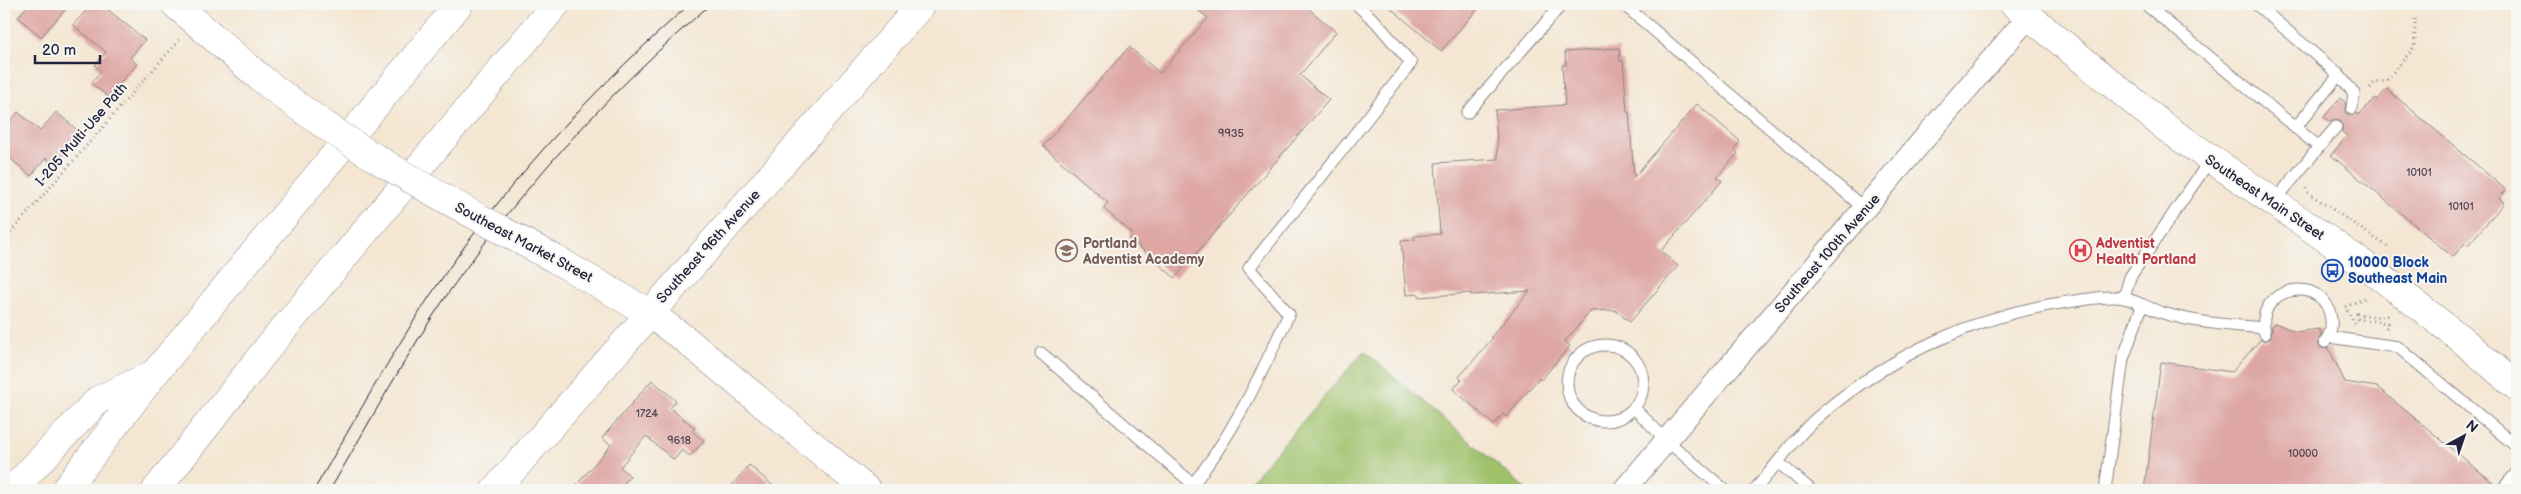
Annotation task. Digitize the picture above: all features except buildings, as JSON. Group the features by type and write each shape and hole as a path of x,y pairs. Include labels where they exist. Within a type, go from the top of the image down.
{"main road":[{"name":"Southeast Market Street","path":"174,4 311,117 371,157 649,313 686,340 867,490"},
{"path":"65,490 155,373 460,4"},
{"path":"156,490 270,345 556,4"},
{"name":"Southeast 96th Avenue","path":"495,490 922,4"},
{"name":"Southeast Main Street","path":"2022,10 2107,82 2210,160 2373,271 2460,338 2517,387"},
{"path":"12,490 98,400 155,373"}],"street":[{"name":"Southeast 100th Avenue","path":"1624,490 1865,209 2022,10"}],"lane":[{"path":"1041,353 1190,487 1221,449 1289,314 1250,268 1411,64 1376,22 1356,4"},
{"path":"1467,113 1562,4"},
{"path":"1623,4 1865,209"},
{"path":"2145,4 2319,147"},
{"path":"2256,4 2339,75 2354,93 2352,108"},
{"path":"2296,128 2339,75"},
{"path":"2273,203 2336,127"},
{"path":"2124,298 2130,277 2210,160"},
{"path":"1754,490 1779,463 1789,446 1819,416 1857,388 1900,361 1960,330 2003,315 2061,303 2098,298 2124,298 2164,314 2265,331 2264,319 2270,303 2280,294 2291,290 2304,290 2315,294 2325,303 2330,314 2332,326 2327,340 2398,347 2517,447"},
{"path":"2105,490 2123,359 2142,306"},
{"path":"1601,345 1612,346 1632,356 1641,371 1643,388 1634,408 1623,417 1610,421 1595,420 1582,414 1569,396 1567,384 1573,363 1580,354 1601,345"},
{"path":"1634,408 1666,440 1725,490"},
{"path":"1779,463 1811,490"},
{"path":"2502,490 2517,472"}],"path":[{"path":"2365,93 2374,83 2386,81 2415,46 2415,18"},
{"name":"I-205 Multi-Use Path","path":"4,240 176,43"},
{"path":"2305,182 2307,192 2388,247"},
{"path":"4,224 12,230"},
{"path":"2365,298 2345,307 2354,324 2388,328 2387,324 2358,319 2357,314 2381,317 2389,315"}],"green space":[{"path":"1364,351 1527,490 1243,490"}],"tram line":[{"path":"314,490 413,322 476,231 562,128 624,65 690,4"},
{"path":"330,490 435,313 509,212 540,174 605,103 711,4"}],"place":[{"name":"Portland Adventist Academy","path":"1067,251"},
{"name":"Adventist Health Portland","path":"2080,251"},
{"name":"10000 Block Southeast Main","path":"2332,270"}]}
